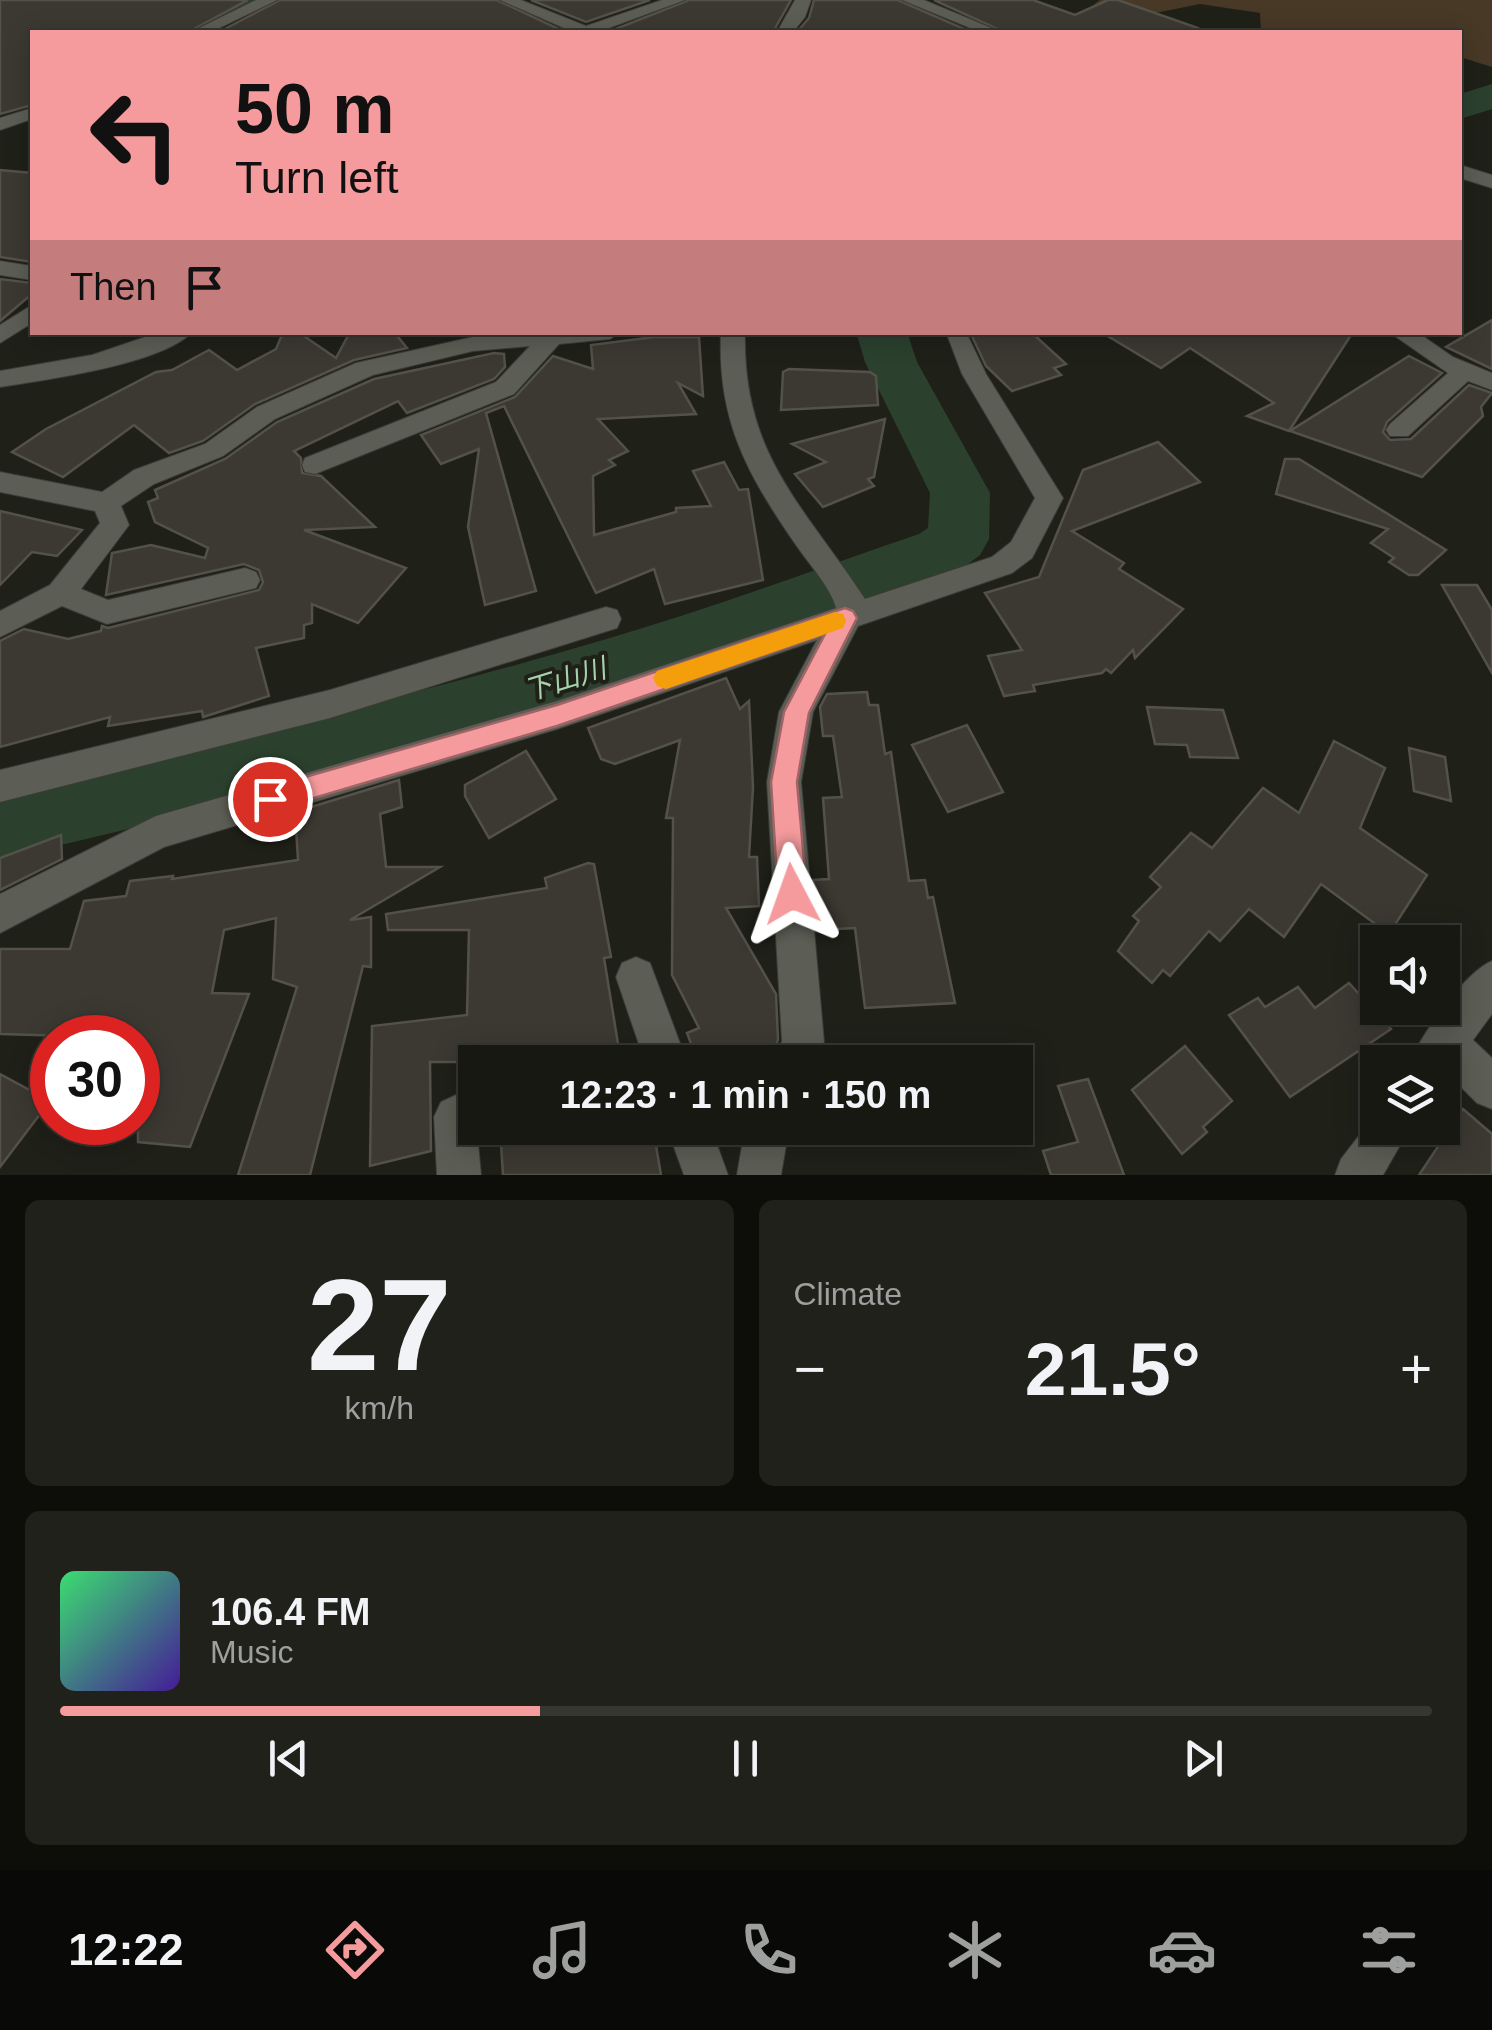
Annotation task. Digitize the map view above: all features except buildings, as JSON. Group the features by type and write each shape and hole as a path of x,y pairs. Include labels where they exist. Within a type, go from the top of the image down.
{"street":[{"path":"203,30 269,0"},
{"path":"591,30 677,0"},
{"path":"787,30 803,0"},
{"path":"910,0 954,9 990,30"},
{"path":"519,2 581,30"},
{"path":"0,124 30,115"},
{"path":"1462,172 1492,182"},
{"path":"0,268 30,273"},
{"path":"0,336 30,314"},
{"path":"0,380 146,350 175,335"},
{"path":"0,482 106,503 144,477 214,450 266,413 365,369 473,344 584,335"},
{"path":"732,335 731,382 736,417 748,449 826,562 850,612"},
{"path":"0,914 156,832 557,716 850,612 1002,565 1022,550 1050,498 974,374 956,335"},
{"path":"1404,335 1444,362 1492,382"},
{"path":"315,465 505,388 550,339"},
{"path":"1399,430 1464,371"},
{"path":"0,625 61,593 115,525 106,503"},
{"path":"61,593 108,612 245,580"},
{"path":"802,1045 784,782 796,712 850,612"},
{"path":"0,786 330,704 606,619"},
{"path":"636,977 660,1045"},
{"path":"1443,1045 1492,981"},
{"path":"1460,1067 1492,1088"},
{"path":"456,1118 459,1175"},
{"path":"696,1145 706,1175"},
{"path":"759,1175 764,1145"},
{"path":"1357,1175 1377,1145"}],"shaded area":[{"path":"1100,0 1492,0 1492,67 1462,58 1462,30 1261,30 1260,13 1200,4 1081,28 1091,7"}],"waterway":[{"path":"188,30 257,0"},
{"name":"下山川","path":"1462,106 1492,96"},
{"name":"下山川","path":"0,823 261,763 520,694 691,641 941,551 958,539 960,493 891,362 882,335"}],"slow traffic":[{"path":"666,678 835,621"}],"route":[{"path":"270,799 557,716 845,618 796,712 784,782 792,894"}]}
